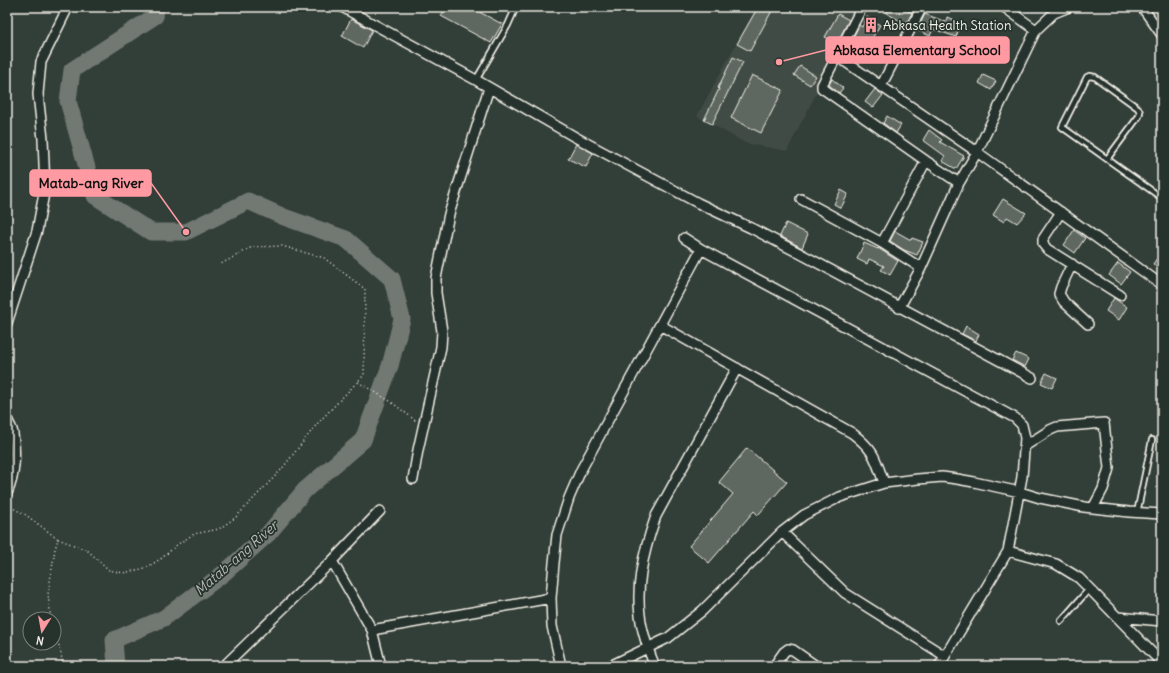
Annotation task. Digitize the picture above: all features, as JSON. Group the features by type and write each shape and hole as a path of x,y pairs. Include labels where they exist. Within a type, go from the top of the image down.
{"street":[{"path":"7,323 37,231 45,188 43,139 38,94 41,62 68,7"},
{"path":"342,7 476,80 588,145 698,203 795,251 1032,378"},
{"path":"862,7 822,85 822,88 960,183"},
{"path":"881,86 922,7"},
{"path":"1004,7 1036,30"},
{"path":"899,308 921,268 960,183 977,152 1036,30 1054,13 1069,7"},
{"path":"1142,7 1162,34"},
{"path":"837,56 977,152 1162,286"},
{"path":"413,479 441,347 442,331 436,293 436,278 449,214 489,88"},
{"path":"882,243 926,161"},
{"path":"800,199 882,243 921,268"},
{"path":"1061,212 1043,239 1043,244 1047,249 1120,295"},
{"path":"684,238 1015,418 1022,425 1025,446 1020,492 1008,551 939,666"},
{"path":"561,666 552,626 551,598 557,535 569,498 582,470 702,249"},
{"path":"1072,264 1059,294 1064,302 1088,324"},
{"path":"660,325 852,432 866,443 874,454 884,483"},
{"path":"655,666 642,630 639,603 642,561 647,541 656,516 737,368"},
{"path":"7,419 13,432 14,458 12,478 7,493"},
{"path":"1025,446 1057,427 1104,422 1109,468 1103,489 1093,508"},
{"path":"610,666 668,638 702,611 782,532 804,515 840,497 884,483 942,478 974,482 1040,498 1093,508 1162,514"},
{"path":"224,666 380,511"},
{"path":"782,532 845,593 945,656"},
{"path":"1008,551 1056,564 1079,578 1162,663"},
{"path":"332,560 372,630 381,666"},
{"path":"372,630 551,598"},
{"path":"1118,617 1162,621"},
{"path":"774,666 788,649 793,650 816,666"}],"lane":[{"path":"476,80 508,25 516,7"},
{"path":"1107,159 1139,116 1140,112 1138,108 1095,77 1090,76 1087,78 1062,127 1107,159 1162,198"},
{"path":"1138,513 1152,440"},
{"path":"1061,621 1090,588"}],"path":[{"path":"7,505 26,515 58,539 87,550 109,570 123,574 146,568 194,534 219,529 235,518 281,470 317,424 364,375 365,289 324,258 282,246 252,247 221,264"},
{"path":"358,381 390,401 424,427"},
{"path":"50,611 48,594 54,548 58,539"},
{"path":"60,651 63,666"}],"shaded area":[{"path":"756,7 860,7 787,151 745,143 697,116"}],"building":[{"path":"446,7 470,7 502,24 491,43 441,16"},
{"path":"758,7 774,7 750,51 737,44"},
{"path":"890,7 903,7 912,13 906,24 886,13"},
{"path":"838,14 849,20 837,43 825,37"},
{"path":"925,14 946,22 947,17 961,22 956,37 933,29 930,36 917,30"},
{"path":"867,17 880,25 871,40 878,44 871,57 849,46 859,25 862,27"},
{"path":"351,19 372,30 363,48 342,36"},
{"path":"733,57 743,62 712,124 704,120"},
{"path":"800,66 816,76 810,85 794,75"},
{"path":"752,75 783,90 761,133 731,118"},
{"path":"983,75 996,81 991,90 979,83"},
{"path":"832,79 843,88 839,93 829,85"},
{"path":"875,89 883,95 873,108 865,102"},
{"path":"887,116 901,125 896,133 883,123"},
{"path":"929,130 942,140 940,142 964,156 956,169 942,161 945,156 923,140"},
{"path":"576,144 593,153 586,167 568,159"},
{"path":"841,190 848,194 841,208 834,204"},
{"path":"1003,199 1026,213 1017,223 1007,217 1004,222 993,215"},
{"path":"786,223 808,234 802,248 780,236"},
{"path":"1074,230 1085,238 1075,253 1064,245"},
{"path":"895,231 911,240 912,238 923,242 917,255 904,250 890,241"},
{"path":"864,243 878,248 898,261 890,275 881,270 884,266 869,259 867,264 857,259"},
{"path":"1162,251 1162,270 1153,264"},
{"path":"1118,263 1130,272 1121,284 1109,275"},
{"path":"1114,298 1127,307 1119,320 1106,311"},
{"path":"966,326 979,334 976,341 962,334"},
{"path":"1016,353 1029,359 1025,367 1012,360"},
{"path":"1046,373 1057,378 1052,388 1041,383"},
{"path":"747,448 787,482 758,515 754,511 709,563 689,546 733,494 719,482"}],"waterway":[{"name":"Matab-ang River","path":"116,666 114,640 164,618 224,573 268,534 305,490 363,440 390,366 402,319 392,279 346,239 284,217 248,201 186,232 151,232 95,196 68,101 72,70 155,16 156,7"}],"place":[{"name":"Abkasa Health Station","path":"871,25"},
{"name":"Abkasa Elementary School","path":"779,62"},
{"name":"Matab-ang River","path":"186,232"}]}
